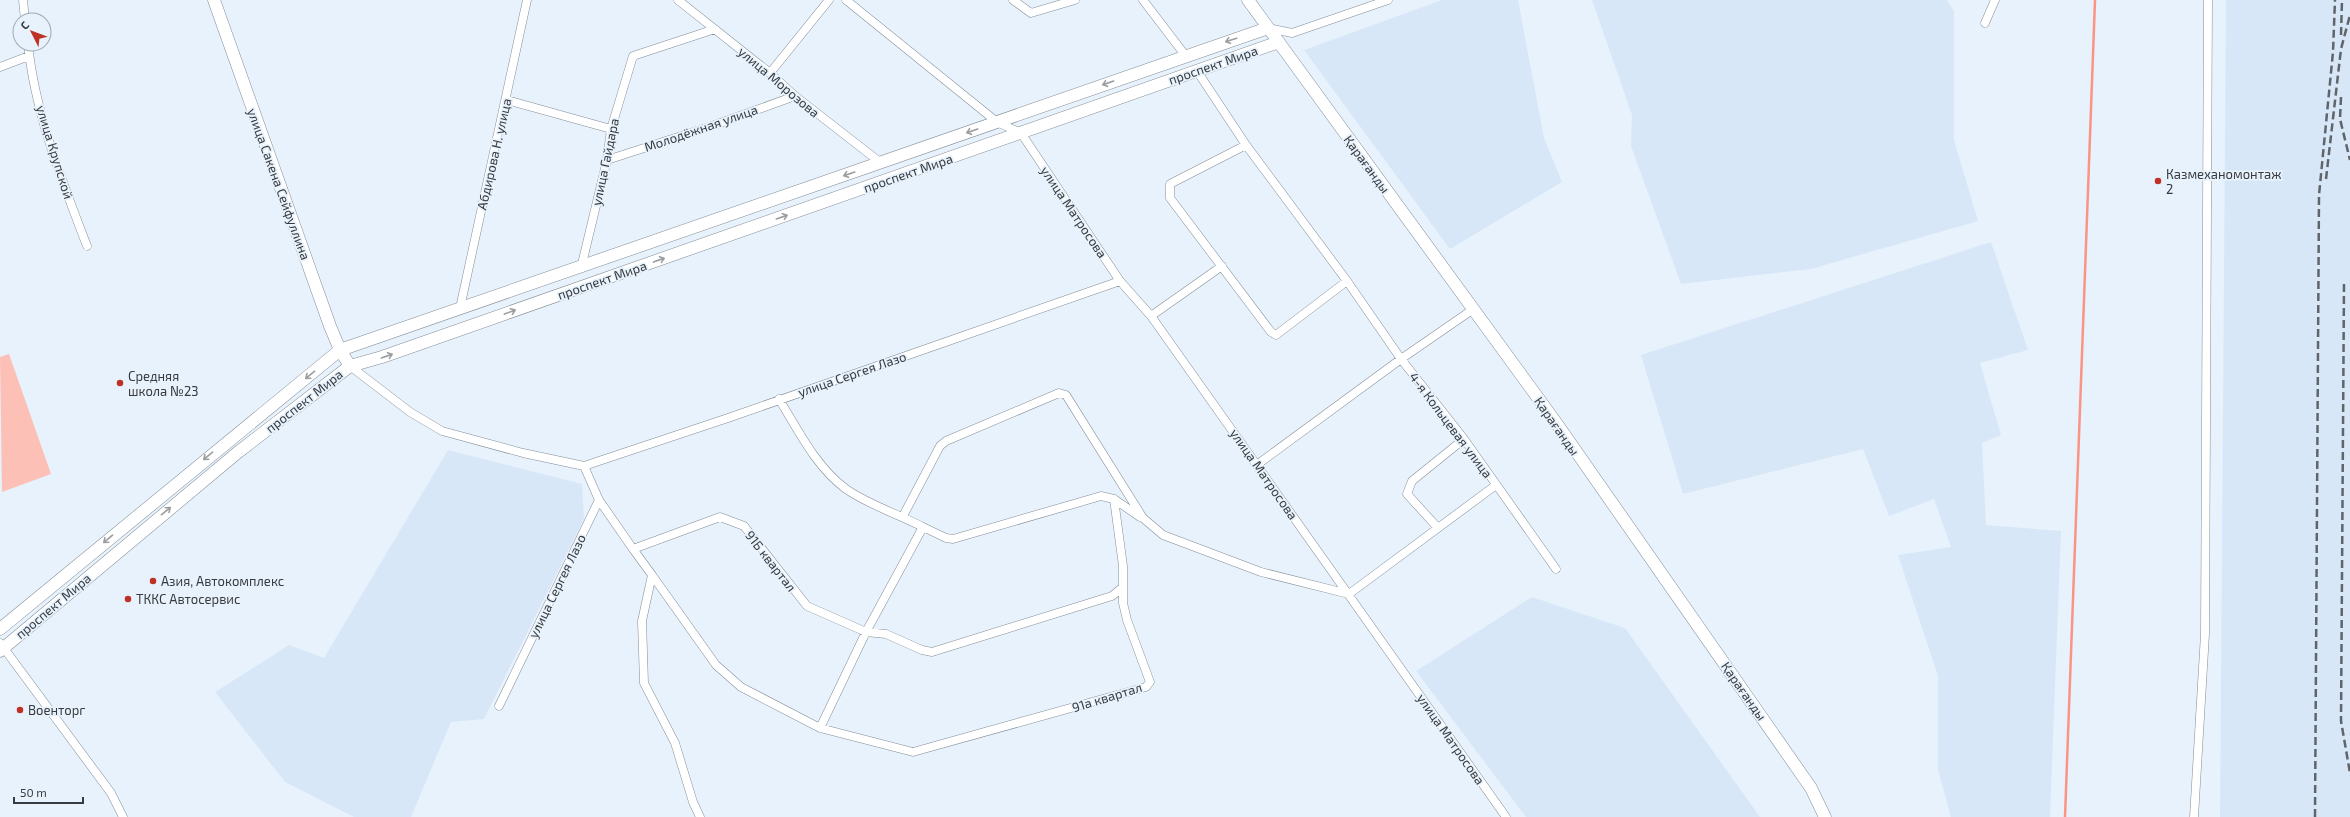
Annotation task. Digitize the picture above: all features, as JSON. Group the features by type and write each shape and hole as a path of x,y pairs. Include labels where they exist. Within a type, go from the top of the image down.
{"main road":[{"name":"улица Сакена Сейфуллина","path":"214,0 340,350 350,366"},
{"name":"Қарағанды","path":"1248,0 1472,310 1557,424 1811,788 1825,817"},
{"name":"проспект Мира","path":"0,628 340,350 581,268 1185,55 1268,28"},
{"name":"проспект Мира","path":"1,647 237,453 350,366 382,358 1279,42"}],"street":[{"path":"23,0 25,12"},
{"name":"Абдирова Н. улица","path":"460,308 482,201 507,100 527,0"},
{"name":"улица Морозова","path":"678,0 770,73 795,96 881,163"},
{"path":"770,73 829,0"},
{"path":"846,0 997,122 1021,133"},
{"path":"1013,0 1030,14 1075,0"},
{"path":"1143,0 1185,55"},
{"path":"1279,42 1292,33 1388,0"},
{"path":"1985,23 1995,0"},
{"path":"2194,817 2205,634 2208,0"},
{"path":"1268,28 1292,33"},
{"name":"улица Гайдара","path":"581,268 607,160 611,129 633,56 715,29"},
{"name":"улица Крупской","path":"29,52 44,120 64,186 87,246"},
{"path":"0,67 29,56"},
{"name":"4-я Кольцевая улица","path":"1197,71 1246,145 1347,281 1401,359 1464,439 1556,568"},
{"name":"Молодёжная улица","path":"607,160 709,127 795,96"},
{"path":"507,100 611,129"},
{"name":"улица Матросова","path":"1021,133 1120,281 1151,316 1258,464 1506,817"},
{"path":"1246,145 1170,184 1170,198 1271,332 1276,335 1347,281"},
{"path":"1151,316 1222,266"},
{"name":"улица Сергея Лазо","path":"584,466 1120,281"},
{"path":"1258,464 1401,359 1472,310"},
{"path":"350,366 410,412 442,431 523,453 584,466 599,500 716,665 741,687 820,728 866,632 922,527"},
{"path":"903,516 940,446 946,441 1059,393 1066,395 1142,518"},
{"path":"779,399 814,455 833,478 854,494 903,516 946,538 953,539 1101,496 1114,499 1142,518 1163,535 1206,553 1261,572 1349,594 1496,485"},
{"path":"1438,528 1408,494 1409,487 1412,481 1464,439"},
{"path":"866,632 886,634 922,650 932,652 1112,596 1123,587 1122,549 1114,499"},
{"name":"улица Сергея Лазо","path":"499,706 599,500"},
{"name":"91Б квартал","path":"633,549 720,516 744,526 807,606 866,632"},
{"path":"652,575 642,621 644,683 675,742 693,802 700,817"},
{"name":"91а квартал","path":"820,728 913,752 1146,687 1150,682 1127,620 1123,603 1123,587"},
{"path":"1,647 111,793 122,817"}],"shaded area":[{"path":"1442,0 1518,0 1544,138 1562,182 1450,249 1304,50"},
{"path":"1592,0 1947,0 1954,11 1954,140 1978,221 1811,269 1681,284 1631,146 1632,115"},
{"path":"2226,0 2350,0 2350,817 2220,817"},
{"path":"1991,242 2028,350 1980,363 2001,435 1982,443 1986,525 2061,531 2050,817 1951,817 1938,770 1938,676 1898,555 1951,547 1934,499 1889,516 1863,449 1683,494 1641,355"},
{"path":"9,354 51,474 2,492 0,357"},
{"path":"448,450 582,484 584,519 484,719 451,722 411,817 354,817 285,782 215,692 289,645 324,658"},
{"path":"1532,597 1625,628 1760,817 1526,817 1416,671"}],"waterway":[{"path":"2065,817 2095,0"}],"railway":[{"path":"2315,817 2319,195 2333,52 2335,0"},
{"path":"2341,35 2342,0"},
{"path":"2326,179 2341,49 2350,15"},
{"path":"2341,97 2340,119 2350,160"},
{"path":"2344,284 2341,721 2350,773"}],"place":[{"name":"Казмеханомонтаж 2","path":"2158,181"},
{"name":"Средняя школа №23","path":"120,383"},
{"name":"Азия, Автокомплекс","path":"153,581"},
{"name":"ТККС Автосервис","path":"128,599"},
{"name":"Военторг","path":"20,710"}]}
